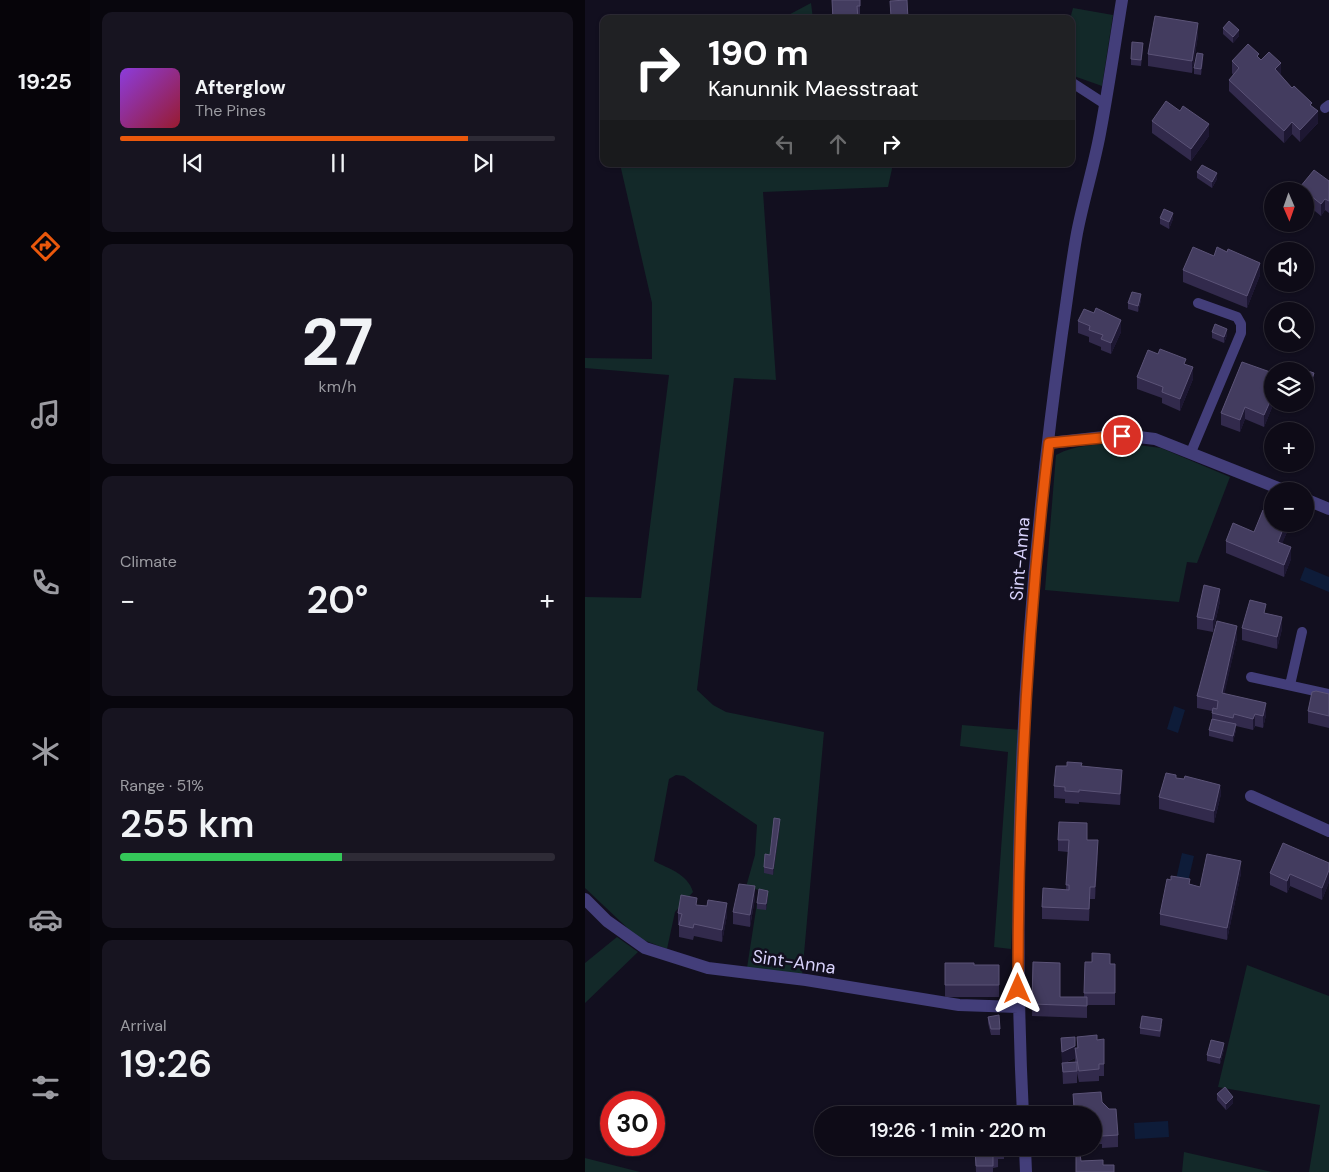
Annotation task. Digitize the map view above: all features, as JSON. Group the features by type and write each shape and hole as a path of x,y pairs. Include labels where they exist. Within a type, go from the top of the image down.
{"street":[{"name":"Sint-Anna","path":"1023,1106 1018,1007 1021,821 1028,668 1042,502 1077,232 1105,104 1122,0"},
{"path":"1049,443 1138,436 1155,439 1264,482"},
{"path":"1314,503 1329,509"},
{"path":"1251,796 1329,829"},
{"name":"Sint-Anna","path":"585,898 607,921 645,948 708,968 806,980 959,1005 1018,1007"},
{"path":"1025,1156 1026,1172"}],"lane":[{"path":"1075,85 1105,104"},
{"path":"1191,452 1241,333 1241,324 1237,317 1198,303"},
{"path":"1290,685 1302,632"},
{"path":"1251,677 1329,694"}],"green space":[{"path":"811,3 812,15 788,15"},
{"path":"1073,8 1113,15 1102,86 1075,76 1075,15 1071,15"},
{"path":"621,167 892,167 888,187 763,192 776,380 734,378 697,690 713,705 726,712 824,732 802,976 747,968 759,890 746,887 755,855 757,825 684,776 676,775 669,779 654,861 682,876 691,886 693,892 675,912 667,949 638,938 585,888 585,597 641,598 669,375 585,368 585,358 652,359 652,303"},
{"path":"1130,444 1161,448 1230,477 1197,563 1187,562 1179,602 1045,590 1056,455 1082,446"},
{"path":"962,725 1021,730 1011,949 994,947 1008,752 960,746"},
{"path":"617,937 638,952 585,1003 585,963"},
{"path":"1247,965 1329,996 1329,1172 1309,1172 1320,1105 1218,1087"},
{"path":"1184,1152 1272,1172 1182,1172"},
{"path":"585,1158 640,1172 585,1172"}],"water":[{"path":"1305,567 1329,577 1329,592 1300,580"},
{"path":"1174,706 1185,710 1178,733 1167,729"},
{"path":"1182,853 1194,856 1187,886 1175,884"},
{"path":"1168,1121 1169,1137 1135,1139 1134,1123"}],"building":[{"path":"832,0 860,0 860,6 857,6 858,15 833,15"},
{"path":"907,0 908,15 891,15 890,1"},
{"path":"1155,16 1198,23 1192,61 1148,54"},
{"path":"1229,21 1239,30 1233,37 1223,28"},
{"path":"1132,42 1143,43 1141,60 1131,59"},
{"path":"1248,44 1259,54 1257,56 1261,60 1269,52 1281,63 1275,69 1292,88 1294,86 1312,103 1310,105 1318,111 1300,130 1292,122 1284,131 1229,80 1239,68 1232,61"},
{"path":"1197,53 1203,54 1201,69 1194,68"},
{"path":"1166,101 1180,111 1183,106 1209,124 1191,149 1152,121"},
{"path":"1202,165 1217,173 1212,182 1197,172"},
{"path":"1314,170 1329,181 1329,201 1325,199 1321,204 1314,198 1314,182 1304,182"},
{"path":"1164,209 1173,213 1169,222 1160,218"},
{"path":"1193,247 1214,256 1217,247 1227,252 1228,249 1260,263 1247,296 1183,270"},
{"path":"1132,292 1141,294 1138,306 1128,303"},
{"path":"1096,308 1121,320 1111,343 1101,339 1103,335 1089,330 1090,326 1078,321 1084,309 1094,313"},
{"path":"1215,324 1227,329 1224,337 1212,332"},
{"path":"1160,349 1186,359 1184,364 1193,367 1180,399 1162,392 1163,387 1137,377 1148,350 1158,354"},
{"path":"1242,362 1264,370 1264,415 1245,407 1240,420 1221,413"},
{"path":"1264,510 1264,532 1282,532 1278,542 1291,547 1284,565 1226,541 1233,523 1254,532"},
{"path":"1204,585 1220,589 1213,620 1197,617"},
{"path":"1250,600 1266,604 1264,613 1282,617 1277,637 1242,628"},
{"path":"1217,621 1237,626 1222,693 1266,703 1263,716 1255,714 1253,719 1234,714 1233,718 1212,713 1213,708 1217,709 1218,701 1197,696"},
{"path":"1312,692 1329,694 1329,716 1308,711"},
{"path":"1212,719 1236,724 1233,736 1209,730"},
{"path":"1067,762 1082,763 1081,766 1122,770 1120,794 1079,790 1079,792 1065,791 1065,787 1054,786 1056,766 1067,766"},
{"path":"1166,773 1176,775 1176,778 1184,779 1185,776 1220,785 1214,811 1159,797"},
{"path":"774,818 780,819 773,869 764,867 765,854 770,855"},
{"path":"1059,822 1087,823 1087,840 1098,840 1095,887 1090,887 1089,909 1042,907 1043,888 1069,890 1069,885 1066,885 1069,840 1058,840"},
{"path":"1283,843 1329,863 1329,870 1322,888 1290,874 1287,881 1270,873"},
{"path":"1207,854 1241,861 1227,928 1160,914 1167,879 1171,880 1171,876 1190,879 1189,884 1200,887"},
{"path":"739,884 755,886 750,915 733,912"},
{"path":"759,889 768,891 766,904 757,903"},
{"path":"681,895 697,898 696,905 707,906 708,900 727,903 722,930 694,924 693,928 679,925 682,914 678,913"},
{"path":"1092,953 1110,954 1110,964 1115,964 1115,993 1084,993 1085,962 1092,962"},
{"path":"1033,962 1060,963 1060,997 1087,997 1087,1006 1032,1004"},
{"path":"945,963 999,965 999,985 945,985"},
{"path":"999,1015 1000,1029 991,1029 988,1017"},
{"path":"1142,1016 1162,1019 1160,1031 1140,1028"},
{"path":"1097,1035 1097,1040 1104,1039 1104,1064 1099,1064 1099,1069 1079,1071 1075,1048 1078,1048 1077,1037"},
{"path":"1075,1037 1075,1046 1062,1052 1061,1038"},
{"path":"1211,1040 1224,1043 1220,1058 1207,1055"},
{"path":"1077,1062 1077,1071 1063,1072 1062,1063"},
{"path":"1225,1087 1233,1097 1226,1104 1217,1094"},
{"path":"1101,1092 1102,1102 1109,1109 1116,1109 1118,1135 1102,1136 1102,1106 1074,1106 1073,1094"},
{"path":"975,1156 993,1156 993,1166 976,1166"},
{"path":"1076,1156 1080,1156 1081,1161 1103,1160 1103,1165 1114,1165 1114,1172 1076,1172"}],"route":[{"path":"1018,989 1021,821 1028,668 1049,443 1122,436"}]}
